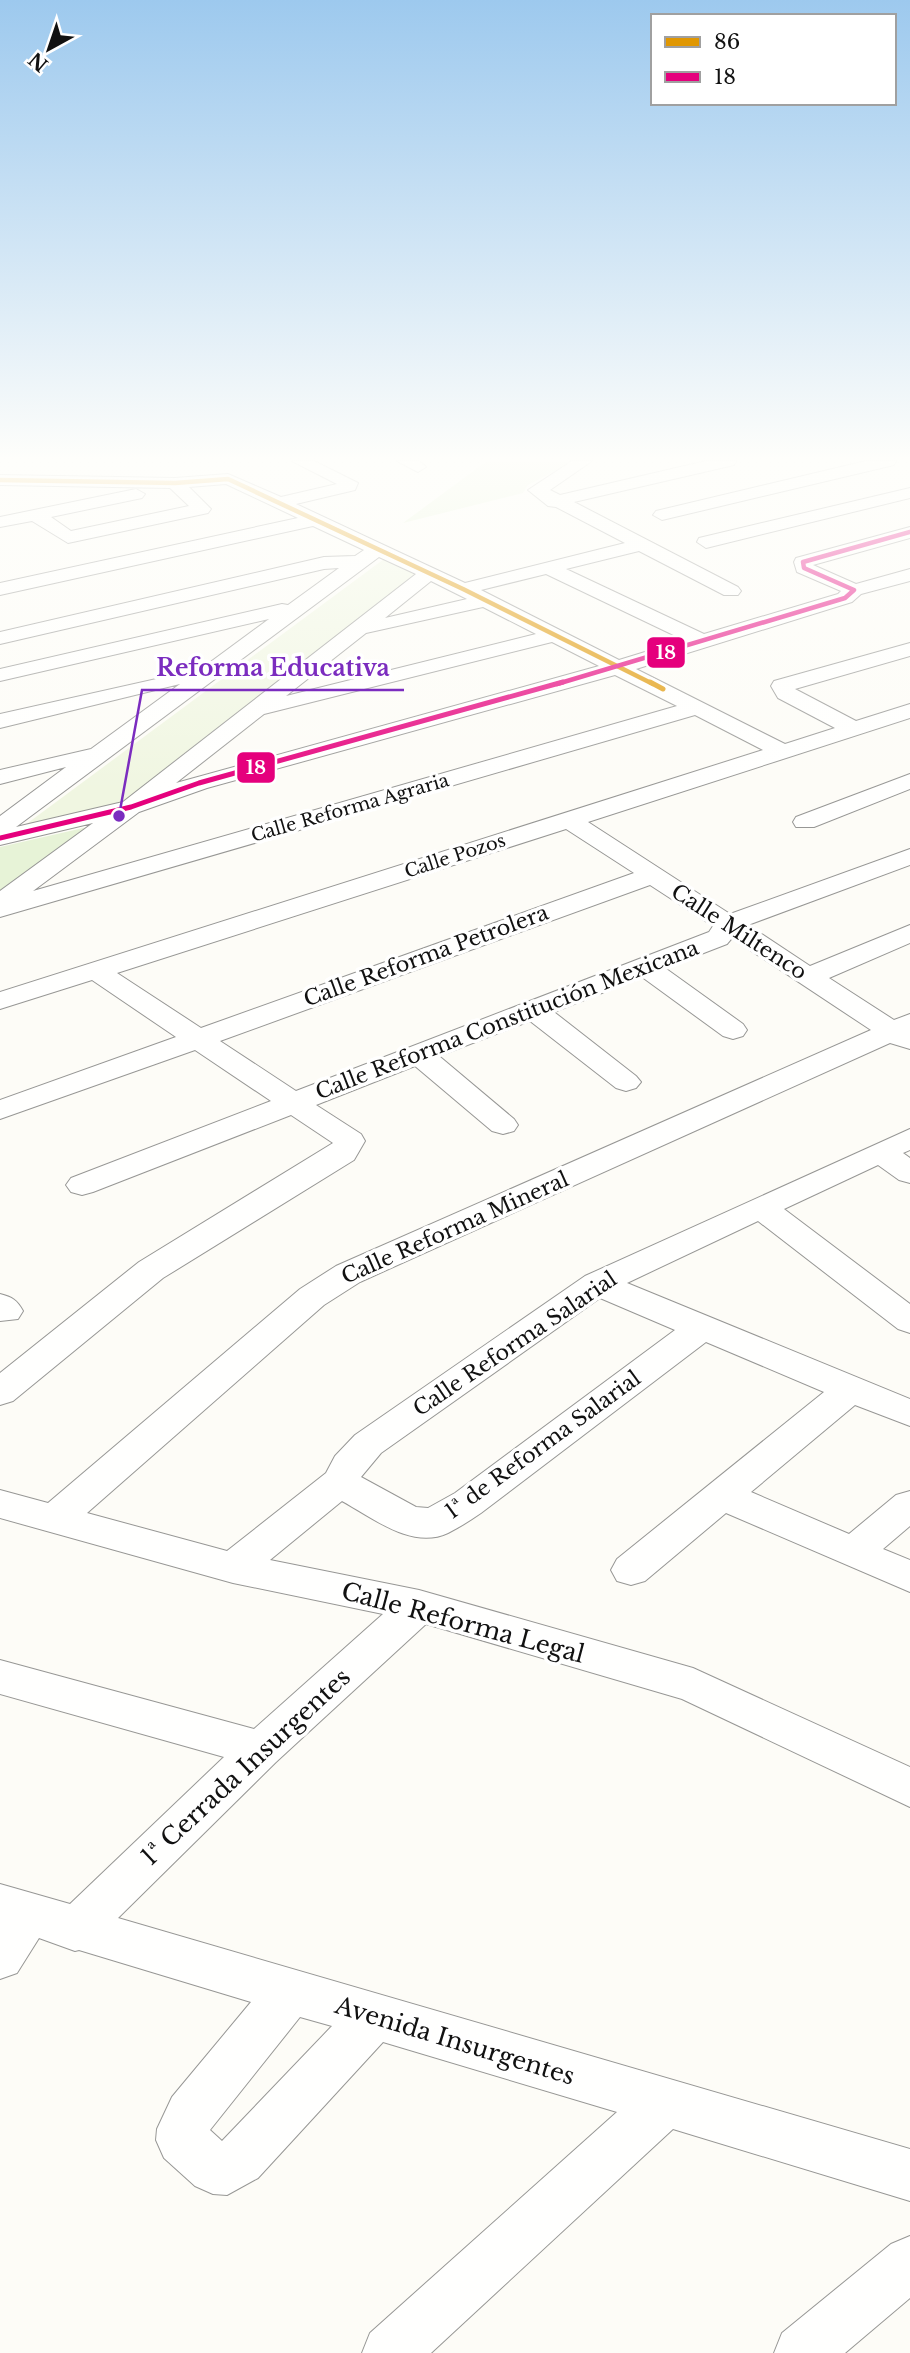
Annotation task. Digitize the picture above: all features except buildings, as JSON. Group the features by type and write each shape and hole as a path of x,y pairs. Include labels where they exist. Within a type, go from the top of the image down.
{"street":[{"path":"0,589 83,571"},
{"path":"0,638 290,571"},
{"path":"0,827 347,571"},
{"path":"422,571 620,667 782,751"},
{"path":"463,589 532,571"},
{"path":"555,571 702,641"},
{"path":"691,571 731,591"},
{"path":"809,571 850,594"},
{"path":"0,904 131,807 429,574"},
{"path":"0,838 131,807 200,783 620,667 910,574"},
{"path":"356,631 483,601"},
{"path":"0,676 297,606"},
{"path":"252,711 553,636"},
{"path":"852,727 786,693 782,686 910,649"},
{"path":"0,721 208,671"},
{"name":"Calle Reforma Agraria","path":"0,909 699,707"},
{"name":"Calle Pozos","path":"0,1001 852,727 904,718"},
{"path":"0,777 100,751"},
{"path":"805,822 910,781"},
{"name":"Calle Miltenco","path":"569,820 807,977 904,1032"},
{"name":"Calle Reforma Constitución Mexicana","path":"82,1185 646,967 718,938 728,925 910,856"},
{"name":"Calle Reforma Petrolera","path":"0,1110 653,875"},
{"path":"807,977 910,933"},
{"path":"646,967 733,1030"},
{"path":"0,1392 152,1270 343,1153 350,1141 200,1037 95,970"},
{"path":"534,1010 626,1082"},
{"name":"Calle Reforma Mineral","path":"55,1519 312,1297 348,1274 904,1032"},
{"path":"420,1055 503,1125"},
{"path":"895,1145 910,1173"},
{"name":"Calle Reforma Salarial","path":"233,1568 340,1482 348,1466 368,1444 597,1284 895,1145"},
{"path":"760,1207 910,1321"},
{"path":"597,1284 910,1413"},
{"name":"1ª de Reforma Salarial","path":"340,1482 410,1521 434,1523 468,1503 701,1328"},
{"path":"631,1570 851,1389"},
{"path":"722,1494 910,1577"},
{"name":"Calle Reforma Legal","path":"0,1504 233,1568 419,1606 693,1685 910,1788"},
{"path":"853,1552 910,1505"},
{"name":"1ª Cerrada Insurgentes","path":"75,1930 261,1749 419,1606"},
{"path":"0,1677 261,1749"},
{"path":"0,1957 14,1910"},
{"name":"Avenida Insurgentes","path":"14,1910 910,2175"},
{"path":"290,1992 182,2129 182,2140 213,2168 227,2169 240,2160 375,2016"},
{"path":"390,2353 665,2103"},
{"path":"802,2353 910,2263"}],"green space":[{"path":"368,571 408,571 415,574 129,803 21,828"},
{"path":"105,823 0,899 0,847"}],"transit line":[{"name":"86","path":"424,571 663,689"},
{"name":"18","path":"0,838 131,807 199,783 619,667 845,598 854,590 810,571"}],"place":[{"name":"Reforma Educativa","path":"119,816"}]}
